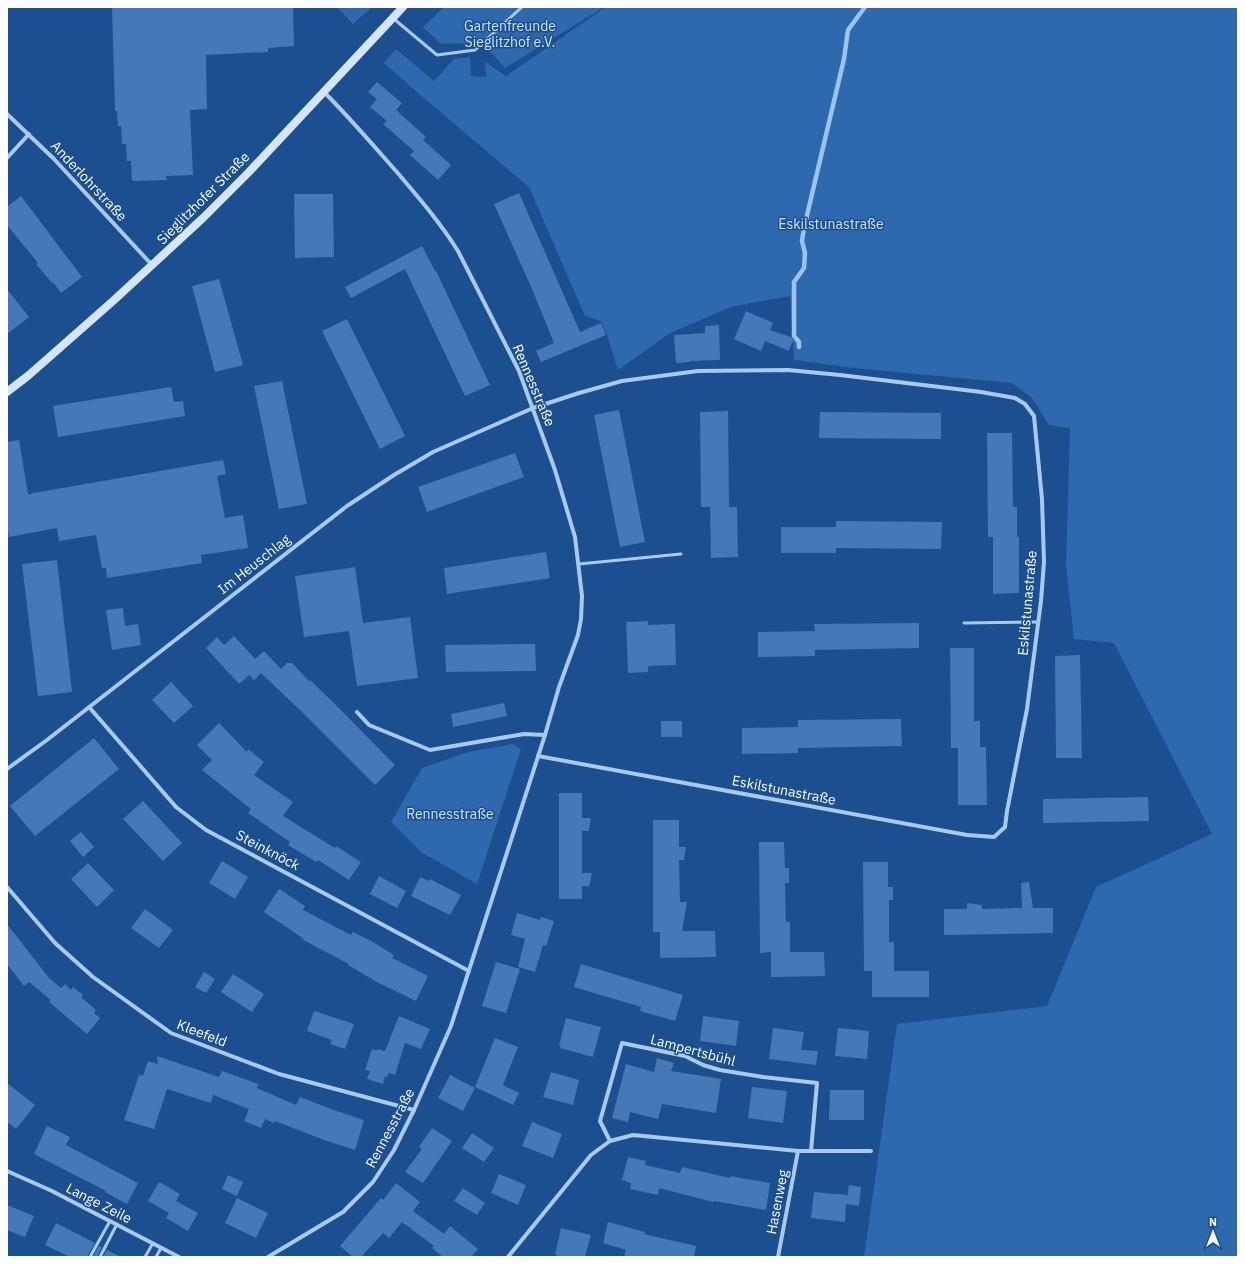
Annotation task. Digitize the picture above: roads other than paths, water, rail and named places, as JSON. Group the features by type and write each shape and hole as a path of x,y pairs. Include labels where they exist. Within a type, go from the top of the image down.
{"main road":[{"name":"Sieglitzhofer Straße","path":"7,392 30,375 152,266 203,218 248,173 403,7"}],"street":[{"name":"Rennesstraße","path":"268,1257 343,1212 373,1182 394,1150 414,1110 451,1026 545,735 559,686 578,635 581,619 582,596 575,537 555,470 519,371 458,251 447,234 434,216 360,129 324,92"},
{"name":"Anderlohrstraße","path":"7,114 54,159 152,266"},
{"path":"7,158 29,134"},
{"name":"Eskilstunastraße","path":"533,408 622,381 659,375 705,371 806,371 981,392 1015,398 1025,404 1034,416 1038,443 1042,499 1044,562 1041,601 1026,709 1006,811 1005,828 994,837 967,835 538,756"},
{"name":"Im Heuschlag","path":"7,769 358,499 394,475 433,452 533,408"},
{"name":"Steinknöck","path":"88,707 176,807 206,830 469,970"},
{"path":"357,712 369,725 430,750 524,734 545,735"},
{"name":"Kleefeld","path":"7,887 55,943 93,977 171,1034 279,1074 414,1110"},
{"name":"Lampertsbühl","path":"610,1141 600,1121 622,1043 685,1056 703,1065 720,1070 763,1077 817,1083 811,1151"},
{"path":"508,1257 591,1155 610,1141 633,1135 798,1151 871,1151"},
{"name":"Hasenweg","path":"778,1257 798,1151"},
{"name":"Lange Zeile","path":"7,1171 52,1191 179,1257"}],"lane":[{"path":"393,18 437,55 475,50 522,7"},
{"path":"579,564 681,554"},
{"path":"964,623 1038,622"},
{"path":"90,1257 110,1221"},
{"path":"100,1257 117,1224"},
{"path":"145,1257 153,1244"},
{"path":"156,1257 161,1248"}],"waterway":[{"path":"799,347 799,342 794,336 794,282 804,268 805,253 802,241 804,228 844,59 848,30 865,7"}],"park label":[{"name":"Gartenfreunde Sieglitzhof e.V.","path":"510,34"}]}
